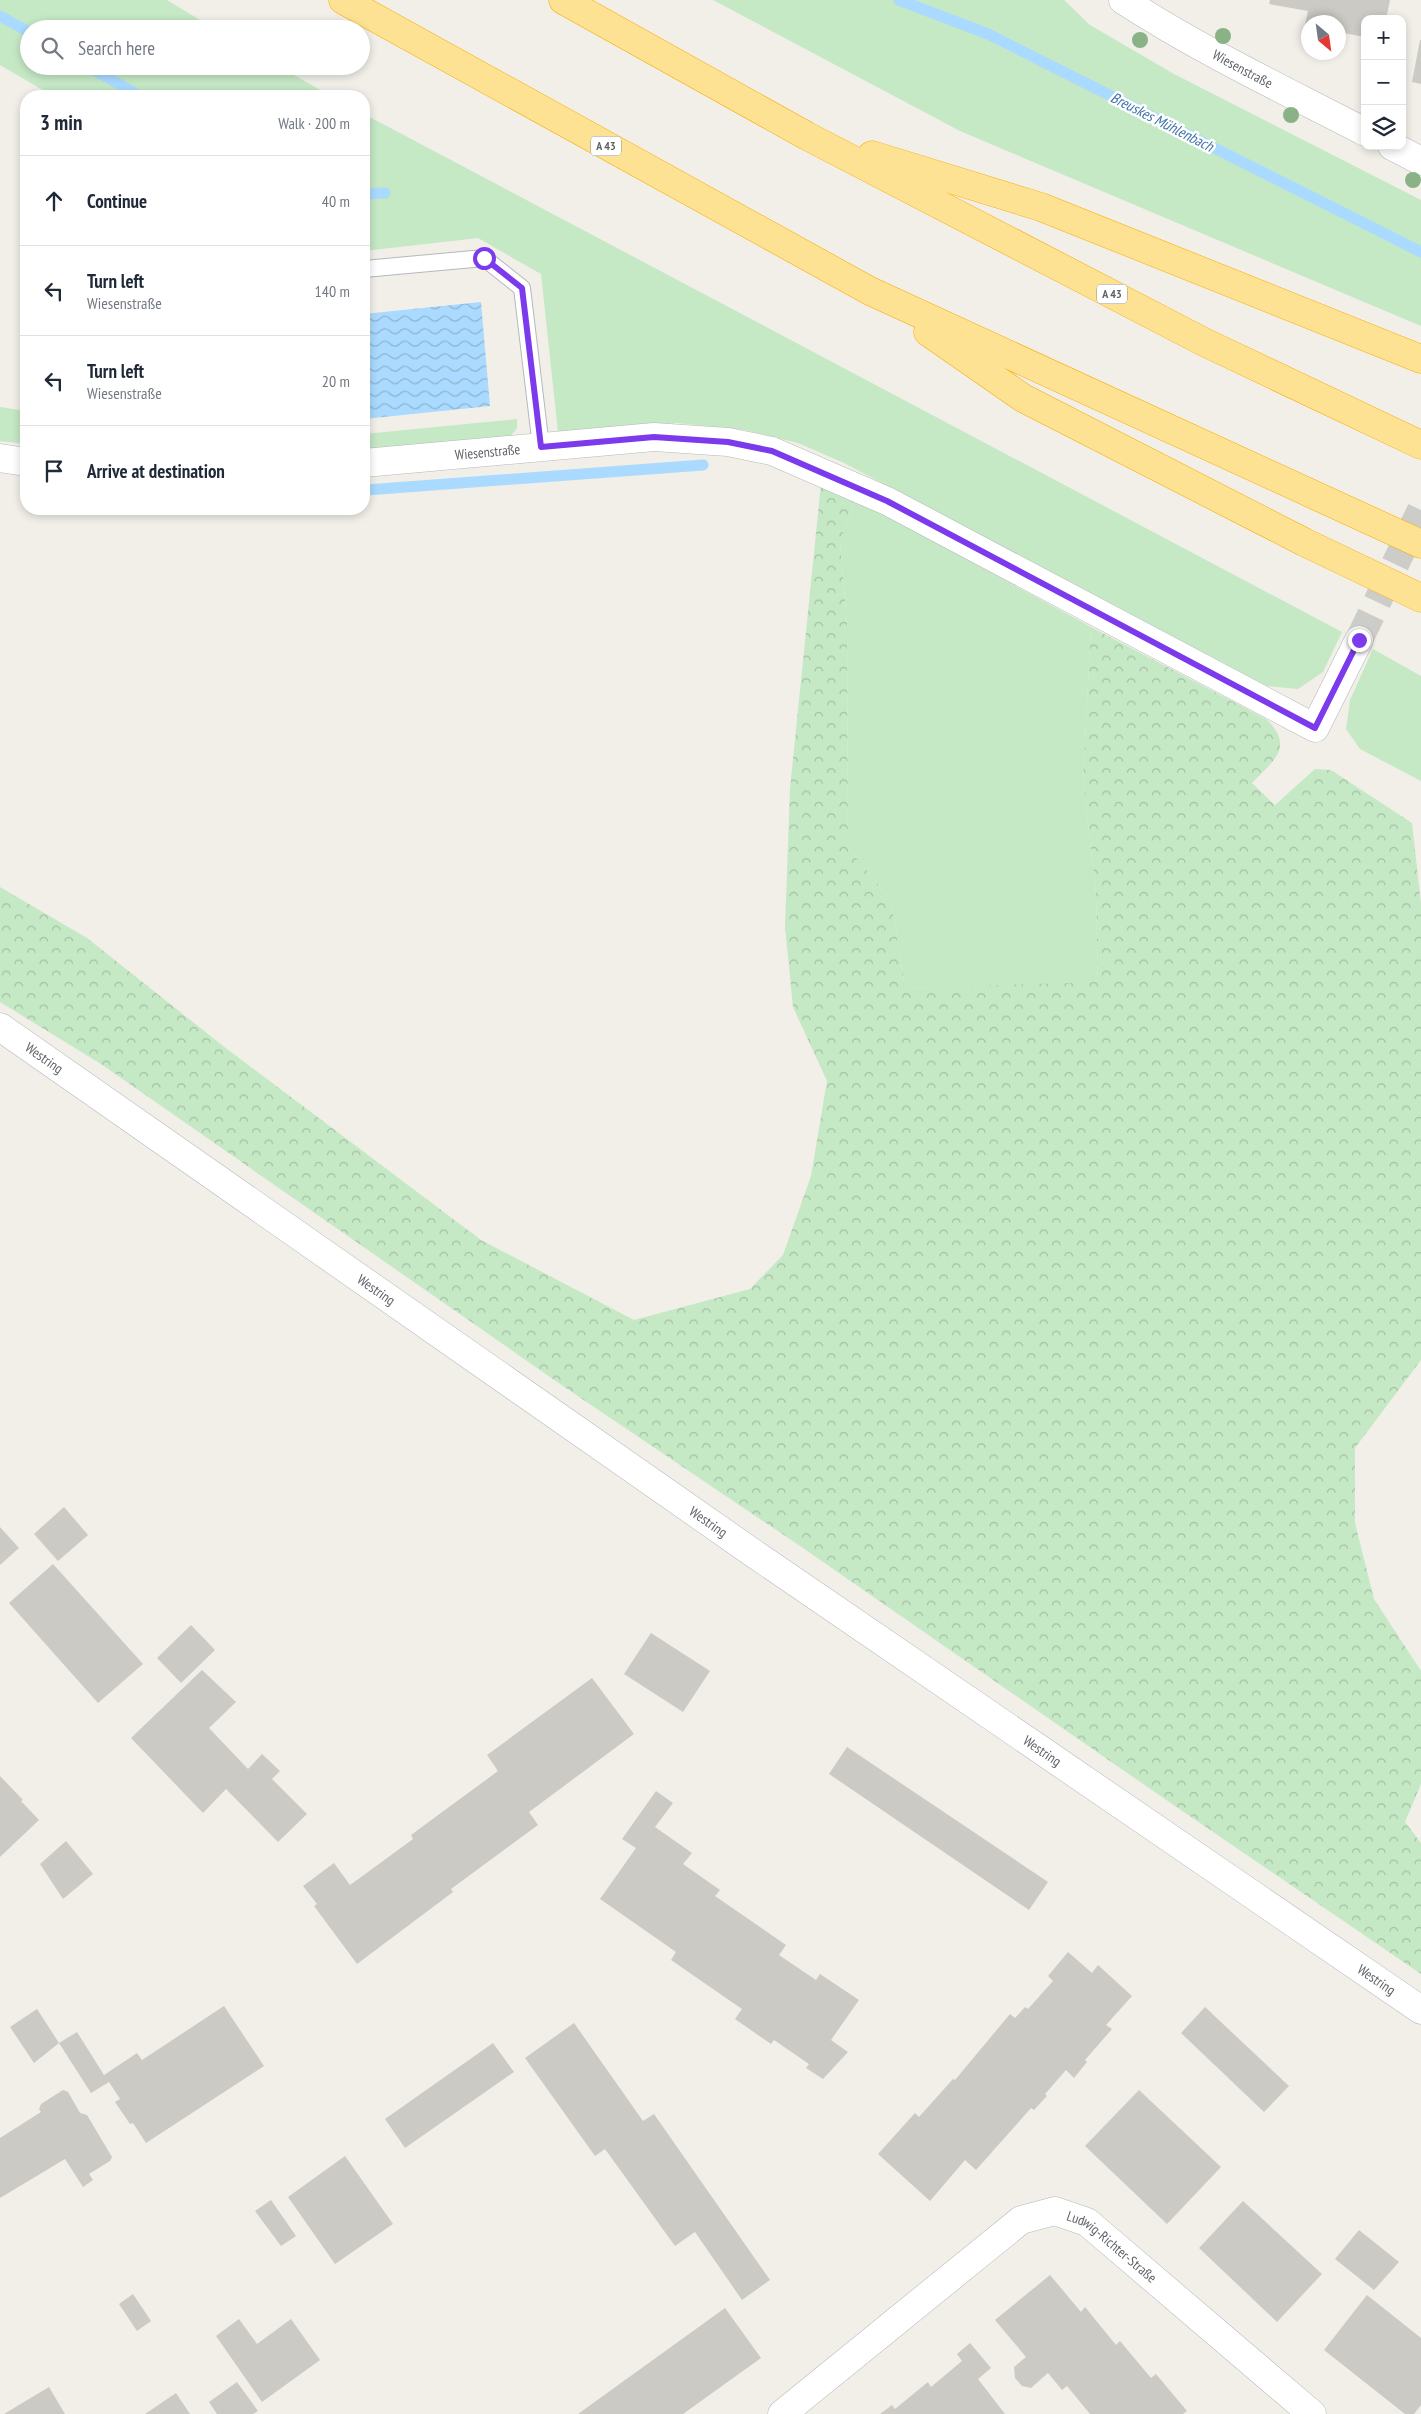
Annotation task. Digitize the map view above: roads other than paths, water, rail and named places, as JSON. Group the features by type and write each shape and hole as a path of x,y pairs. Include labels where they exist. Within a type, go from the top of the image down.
{"highway":[{"name":"A 43","path":"343,0 870,291 1421,544"},
{"name":"A 43","path":"563,0 807,136 1204,342 1421,445"},
{"path":"807,136 1041,207 1421,359"},
{"path":"870,291 1023,398 1304,542 1421,598"}],"street":[{"name":"Wiesenstraße","path":"1123,0 1149,17 1260,78 1361,130"},
{"path":"1400,150 1421,161"},
{"name":"Wiesenstraße","path":"370,461 654,437 728,442 772,451 887,501 1315,728 1359,640"},
{"path":"0,458 20,461"},
{"name":"Westring","path":"0,1027 756,1555 1421,2010"},
{"name":"Ludwig-Richter-Straße","path":"782,2414 1021,2220 1055,2211 1087,2222 1312,2414"}],"lane":[{"path":"370,269 484,258 522,288 541,447"}],"water":[{"path":"481,302 490,406 370,418 370,313"}],"waterway":[{"name":"Breuskes Mühlenbach","path":"899,0 988,34 1421,252"},
{"name":"Breuskes Mühlenbach","path":"0,16 20,27"},
{"name":"Breuskes Mühlenbach","path":"103,75 129,90"},
{"name":"Breuskes Mühlenbach","path":"370,194 385,193"},
{"path":"370,490 703,465"}],"tunnel":[{"path":"1359,640 1421,510"}]}
